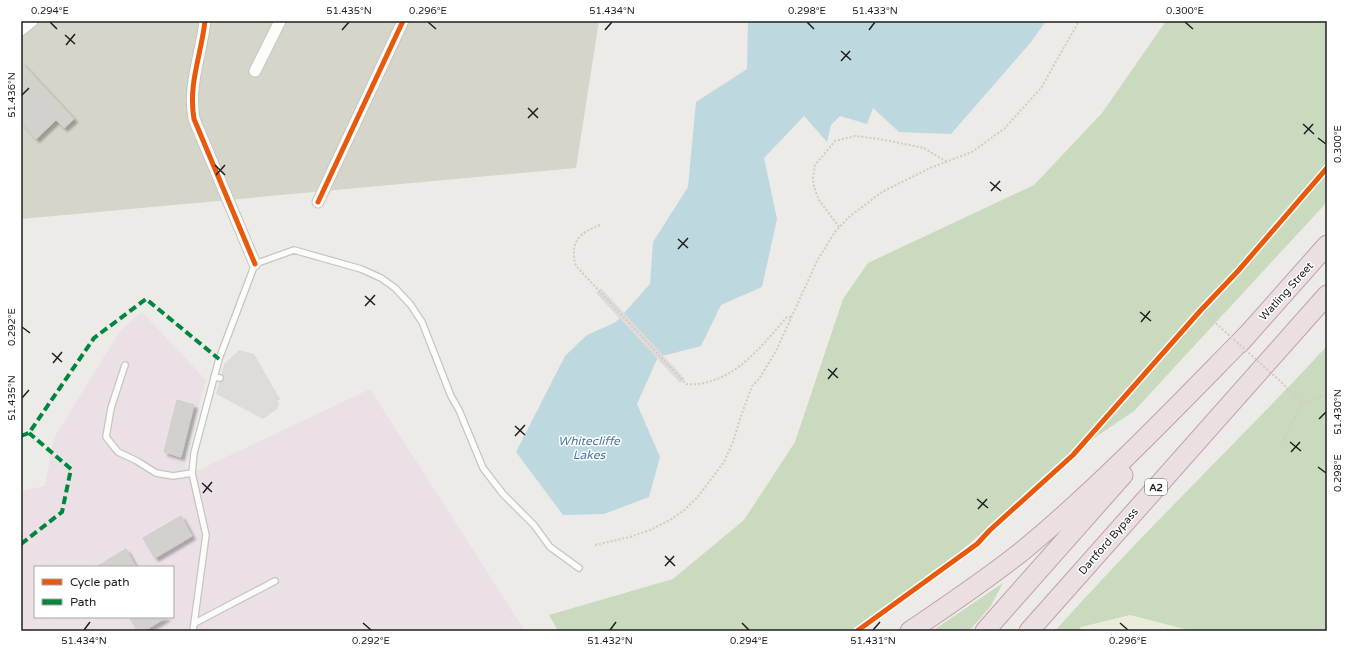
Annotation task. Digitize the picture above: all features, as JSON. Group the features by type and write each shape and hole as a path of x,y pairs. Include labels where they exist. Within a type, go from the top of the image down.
{"highway":[{"name":"Watling Street","path":"1241,342 1327,245"},
{"name":"Dartford Bypass","path":"1029,631 1327,295"},
{"path":"910,631 980,584 1026,547 1102,480 1241,342"},
{"path":"985,631 1241,342"}],"street":[{"path":"21,30 32,21"},
{"path":"205,21 193,81 192,98 194,120 256,264"},
{"path":"255,71 280,21"},
{"path":"318,202 403,21"}],"lane":[{"path":"193,631 206,535 192,473 194,453 219,358 256,264 294,250 361,269 382,278 395,288 410,304 422,322 451,396 459,410 483,468 498,488 534,525 550,547 579,568"},
{"path":"125,365 111,408 106,437 118,452 137,461 156,473 173,476 192,473"},
{"path":"214,377 220,378"},
{"path":"195,623 275,581"}],"path":[{"path":"595,545 630,537 650,530 670,520 683,511 697,498 724,462 733,442 740,416 752,386 759,379 776,351 817,261 833,234 849,217 882,192 930,168 972,152 1005,128 1040,88 1079,21"},
{"path":"840,227 819,200 814,187 813,178 815,165 835,141 855,136 924,148 947,162"},
{"path":"600,225 579,237 574,247 576,266 682,381 687,384 699,384 714,380 741,366 787,317 792,317"},
{"path":"1196,316 1206,305"},
{"path":"1201,310 1280,381 1302,403"},
{"path":"1282,443 1302,403 1327,394"}],"shaded area":[{"path":"21,21 599,21 576,168 21,219"},
{"path":"142,312 206,380 185,453 186,476 370,389 525,631 21,631 21,491 45,486 54,438 120,331"},
{"path":"239,350 254,354 280,399 278,401 279,404 277,409 263,419 216,394 224,364"}],"green space":[{"path":"1166,21 1327,21 1327,202 1134,411 1072,453 945,565 853,631 558,631 549,615 673,579 744,520 795,442 843,299 868,263 1034,185 1102,113"},
{"path":"1327,346 1327,631 1192,631 1130,615 1081,627 1078,631 1055,631 1156,523"},
{"path":"1003,583 990,607 969,631 932,631"},
{"path":"1130,615 1192,631 1078,631 1081,627"}],"water":[{"name":"Whitecliffe Lakes","path":"748,21 1046,21 1031,42 951,134 899,132 873,108 867,124 840,116 831,125 827,142 804,116 764,158 777,219 762,287 721,305 701,346 658,357 637,404 660,457 649,497 604,514 563,515 516,452 565,356 587,335 616,322 650,284 653,242 688,187 696,102 747,69"}],"pier":[{"path":"601,288 685,379 680,383 596,293"}],"building":[{"path":"21,62 74,119 64,128 56,120 36,139 21,122"},
{"path":"177,400 194,405 181,457 164,452"},
{"path":"181,516 192,536 155,558 143,538"},
{"path":"126,549 135,566 98,566"},
{"path":"130,618 165,618 144,631 138,631"}],"marked path":[{"path":"21,436 29,433 94,338 146,299 219,359"},
{"path":"21,544 62,512 71,469 29,433"}],"cycle path":[{"path":"205,21 194,82 194,119 255,264"},
{"path":"318,202 403,21"},
{"path":"857,631 977,544 990,530 1073,455 1201,310 1238,271 1327,168"}]}
